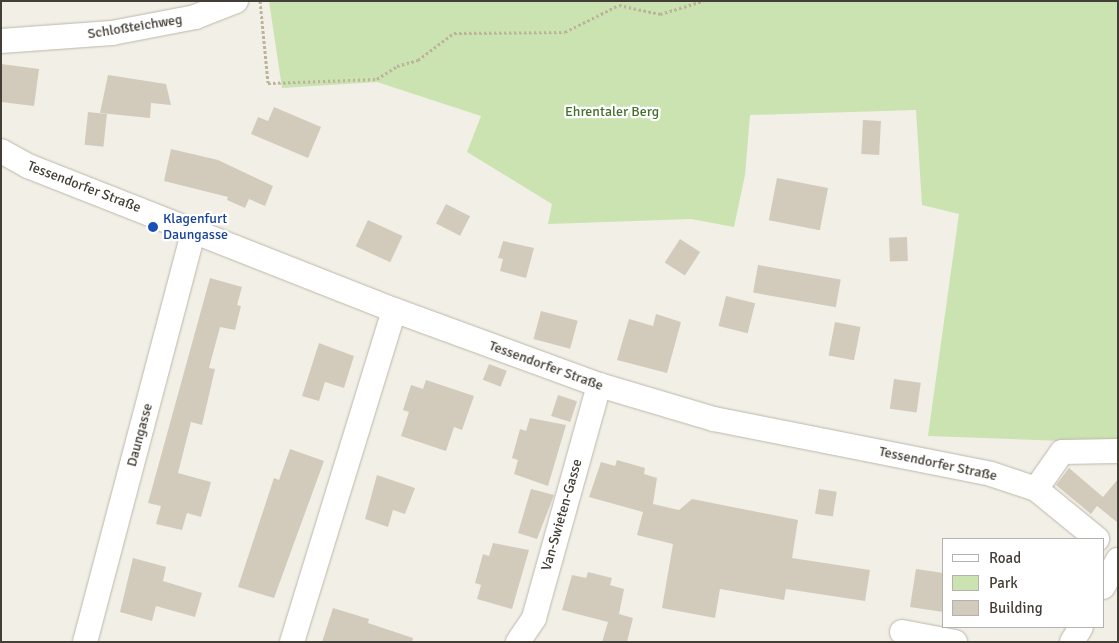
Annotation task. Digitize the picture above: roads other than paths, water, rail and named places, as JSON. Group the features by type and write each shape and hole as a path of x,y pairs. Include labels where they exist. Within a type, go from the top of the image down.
{"street":[{"name":"Schloßteichweg","path":"1,41 112,33 195,17 236,1"},
{"name":"Tessendorfer Straße","path":"1,151 28,166 194,228 394,310 599,385 714,419 991,474 1036,489 1096,538"},
{"name":"Daungasse","path":"85,642 194,228"},
{"path":"292,642 394,310"},
{"name":"Van-Swieten-Gasse","path":"518,642 534,618 599,385"},
{"path":"1036,489 1062,452 1118,451"},
{"path":"1104,546 1118,559 1104,585"},
{"path":"1072,642 1080,628"},
{"path":"902,632 955,642"}],"place":[{"name":"Klagenfurt Daungasse","path":"153,227"}],"park label":[{"name":"Ehrentaler Berg","path":"612,112"}]}
